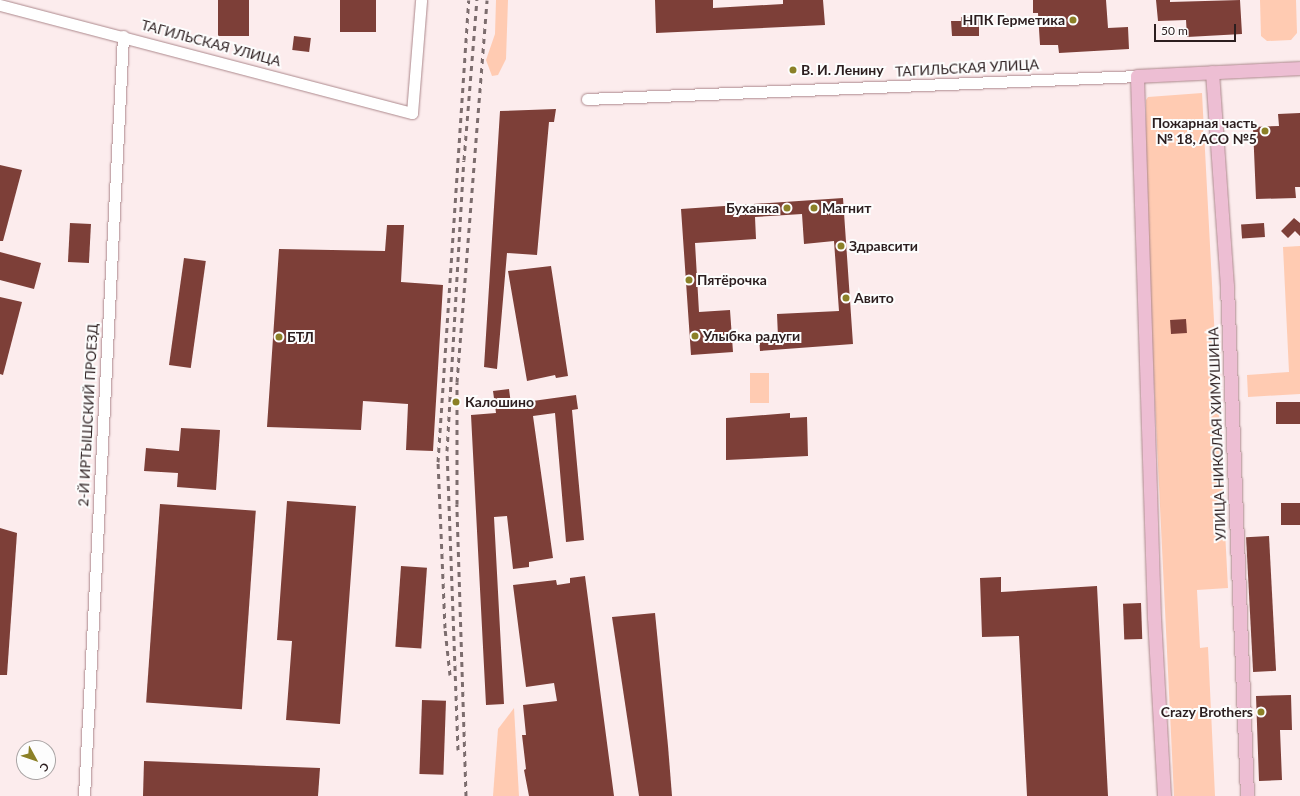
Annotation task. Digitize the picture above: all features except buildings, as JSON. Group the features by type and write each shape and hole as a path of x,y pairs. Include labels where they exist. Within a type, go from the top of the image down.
{"main road":[{"name":"ТАГИЛЬСКАЯ УЛИЦА","path":"1137,76 1300,68"},
{"name":"УЛИЦА НИКОЛАЯ ХИМУШИНА","path":"1212,72 1227,286 1247,796"},
{"path":"1137,76 1154,618 1164,796"}],"street":[{"name":"ТАГИЛЬСКАЯ УЛИЦА","path":"0,4 412,113 421,0"},
{"name":"2-Й ИРТЫШСКИЙ ПРОЕЗД","path":"84,796 123,36"},
{"name":"ТАГИЛЬСКАЯ УЛИЦА","path":"587,99 1137,76"}],"shaded area":[{"path":"496,0 508,0 506,59 498,75 492,76 486,60 495,34"},
{"path":"1260,0 1296,0 1297,33 1291,40 1267,41 1261,36"},
{"path":"1202,93 1228,588 1197,590 1200,648 1208,647 1215,796 1174,796 1146,216 1146,100 1148,97"},
{"path":"1300,246 1300,394 1248,397 1247,375 1289,372 1283,247"},
{"path":"750,373 769,373 769,403 750,403"},
{"path":"514,708 519,796 493,796 498,729"}],"railway":[{"path":"450,675 445,628 438,462 469,0"},
{"path":"458,750 447,451 464,160 477,0"},
{"path":"466,796 457,504 457,382 487,0"}],"place":[{"name":"НПК Герметика","path":"1073,20"},
{"name":"В. И. Ленину","path":"793,70"},
{"name":"Пожарная часть № 18, АСО №5","path":"1265,131"},
{"name":"Буханка","path":"787,208"},
{"name":"Магнит","path":"814,208"},
{"name":"Здравсити","path":"841,246"},
{"name":"Пятёрочка","path":"689,280"},
{"name":"Авито","path":"846,298"},
{"name":"Улыбка радуги","path":"695,336"},
{"name":"БТЛ","path":"279,337"},
{"name":"Калошино","path":"456,402"},
{"name":"Crazy Brothers","path":"1261,712"}]}
